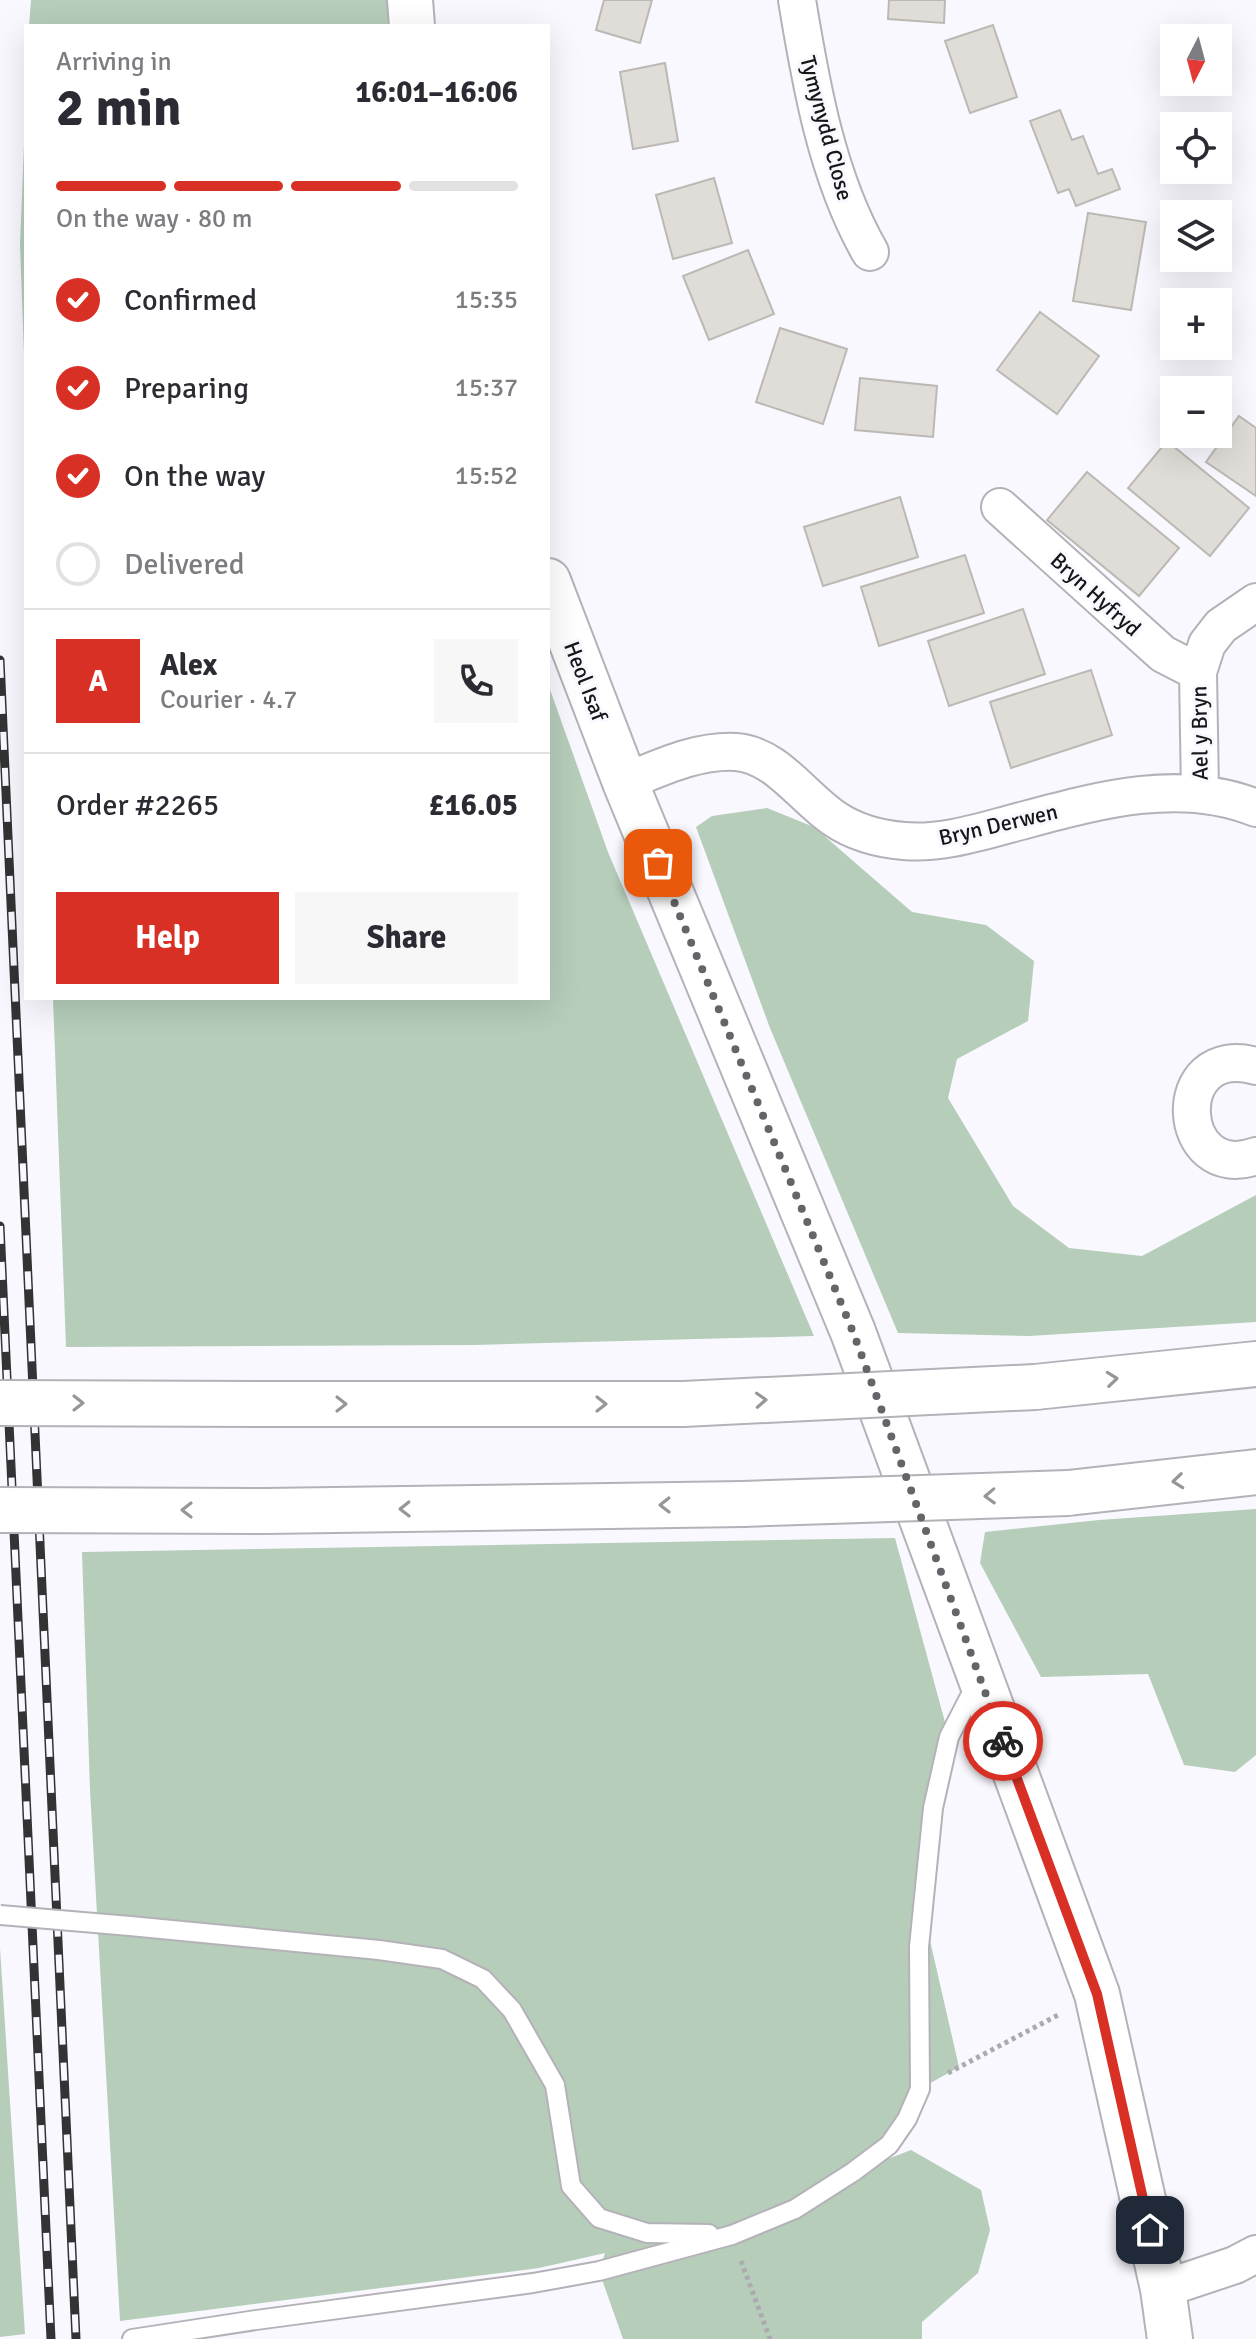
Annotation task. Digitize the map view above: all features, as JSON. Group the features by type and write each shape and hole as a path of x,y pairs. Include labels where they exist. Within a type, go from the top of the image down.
{"main road":[{"path":"410,0 412,24"},
{"name":"Heol Isaf","path":"550,586 625,782 853,1332 1097,1994 1163,2289 1170,2339"},
{"path":"0,1403 683,1404 1035,1387 1256,1364"},
{"path":"0,1510 265,1511 743,1504 1068,1493 1256,1472"}],"street":[{"name":"Tymynydd Close","path":"797,0 824,134 854,224 870,252"},
{"name":"Bryn Hyfryd","path":"1000,507 1163,654 1198,672"},
{"name":"Ael y Bryn","path":"1200,792 1198,672 1207,644 1221,626 1256,602"},
{"name":"Bryn Derwen","path":"625,782 686,758 739,752 768,763 833,818 853,829 907,841 965,836 1077,806 1159,793 1200,792 1256,808"},
{"path":"1256,1066 1243,1062 1226,1064 1211,1071 1199,1082 1192,1098 1190,1114 1202,1144 1216,1154 1231,1159 1256,1156"},
{"path":"1163,2289 1235,2265 1256,2254"}],"lane":[{"path":"132,2339 599,2271 732,2235 795,2209 889,2145 907,2119 920,2089 919,1947 933,1808 949,1737 979,1678"},
{"path":"0,1915 379,1950 442,1959 483,1979 512,2010 555,2085 571,2186 599,2218 647,2233 732,2235"}],"path":[{"path":"920,2089 1097,1994"},
{"path":"732,2235 770,2339"}],"green space":[{"path":"31,0 392,0 389,24 29,24"},
{"path":"24,144 24,354 20,245"},
{"path":"550,690 608,852 814,1336 474,1345 66,1347 53,1000 550,1000"},
{"path":"767,808 814,827 912,912 986,925 1034,961 1028,1021 957,1059 948,1098 1013,1206 1069,1248 1142,1256 1256,1195 1256,1322 1029,1336 898,1333 770,1028 696,827 712,816"},
{"path":"1256,1509 1256,1755 1235,1772 1184,1765 1148,1674 1041,1677 980,1563 985,1532"},
{"path":"895,1538 949,1737 923,1910 959,2067 920,2089 907,2119 857,2171 911,2150 981,2190 990,2230 978,2273 922,2322 922,2339 623,2339 599,2271 605,2253 539,2268 120,2321 90,1790 82,1552"},
{"path":"0,1948 25,2334 0,2337"}],"building":[{"path":"604,0 652,0 640,43 596,30"},
{"path":"889,0 945,0 944,23 888,19"},
{"path":"993,25 1017,97 970,113 945,41"},
{"path":"665,63 678,141 633,149 620,72"},
{"path":"1060,110 1072,140 1083,136 1098,174 1112,169 1120,189 1076,206 1069,189 1058,193 1030,121"},
{"path":"714,178 732,243 673,259 656,195"},
{"path":"1088,213 1146,222 1131,310 1073,301"},
{"path":"748,250 774,314 709,340 683,276"},
{"path":"1040,312 1099,356 1057,414 997,370"},
{"path":"780,328 847,349 823,424 756,402"},
{"path":"860,378 937,386 933,437 855,430"},
{"path":"1239,416 1256,428 1256,496 1206,462 1216,448 1232,448 1232,426"},
{"path":"1161,448 1176,448 1249,508 1210,556 1128,488"},
{"path":"1087,472 1179,548 1139,596 1047,520"},
{"path":"900,497 918,557 823,586 804,527"},
{"path":"965,555 984,613 879,646 861,587"},
{"path":"1023,609 1045,674 949,706 928,641"},
{"path":"1091,670 1112,735 1011,768 990,702"}],"railway":[{"path":"0,660 76,2339"},
{"path":"0,1226 51,2339"}],"way so far":[{"path":"658,863 853,1332 1003,1741"}],"route":[{"path":"1003,1741 1097,1994 1150,2230"}]}
